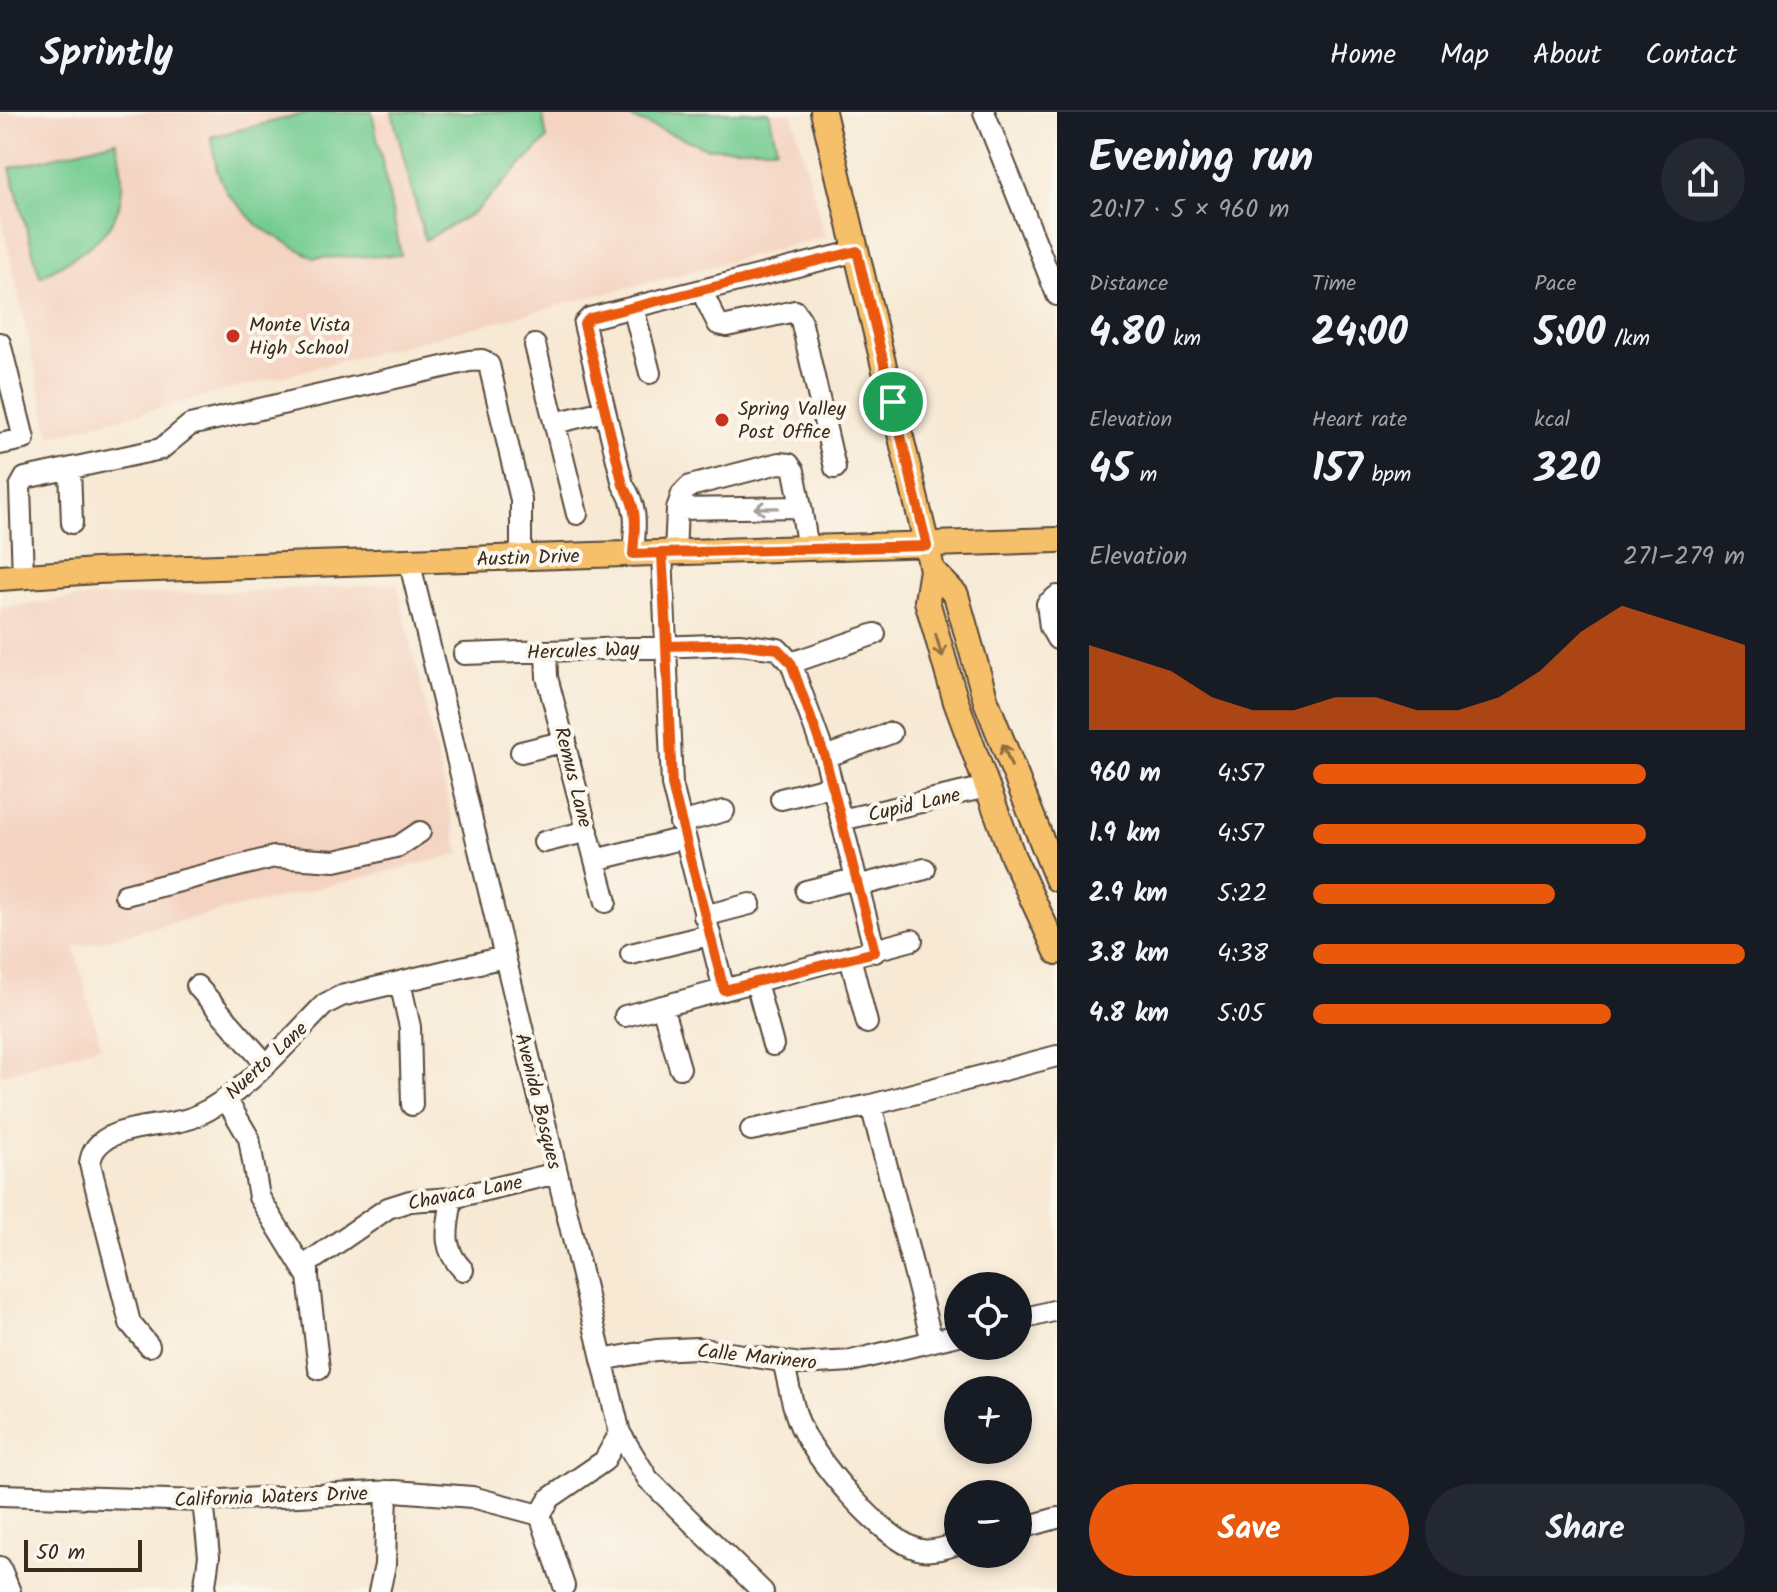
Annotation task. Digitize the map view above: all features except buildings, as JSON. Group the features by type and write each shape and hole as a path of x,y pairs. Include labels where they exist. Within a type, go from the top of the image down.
{"main road":[{"path":"823,112 930,558 927,601 956,702 987,787 1013,857 1057,952"},
{"name":"Austin Drive","path":"12,577 409,560 808,549 930,558 1057,540"},
{"path":"930,558 956,595 986,701 1057,879"},
{"path":"987,787 999,784 1007,793 1017,821 1039,840"}],"street":[{"path":"984,112 1057,295"},
{"path":"633,554 636,514 633,499 623,485 584,324 590,318 857,251"},
{"path":"701,290 718,324 727,326 795,311 801,320 835,468"},
{"path":"633,307 650,373"},
{"path":"0,343 24,439 0,444"},
{"path":"535,345 577,514"},
{"path":"12,577 20,487 25,478 161,449 190,425 482,360 489,365 521,500 521,557"},
{"path":"555,423 604,411"},
{"path":"724,990 672,785 668,553 682,494 690,486 779,463 789,464 794,471 808,549"},
{"path":"70,469 72,523"},
{"path":"677,509 801,507"},
{"name":"Avenida Bosques","path":"409,560 620,1433 648,1479 763,1592"},
{"path":"1057,596 1047,604 1050,627 1057,639"},
{"path":"875,634 791,663 825,757 875,952"},
{"name":"Hercules Way","path":"464,654 739,644 778,649 791,663"},
{"name":"Remus Lane","path":"546,652 547,677 606,902"},
{"path":"825,757 891,733"},
{"path":"521,752 566,741"},
{"path":"781,799 832,786"},
{"name":"Cupid Lane","path":"841,820 987,787"},
{"path":"595,860 682,831 724,811"},
{"path":"544,842 588,831"},
{"path":"125,895 274,857 335,861 359,856 399,846 420,832"},
{"path":"806,891 925,869"},
{"path":"631,954 707,925 750,904"},
{"path":"625,1016 912,940"},
{"name":"Nuerto Lane","path":"149,1346 130,1323 90,1164 91,1153 104,1138 192,1118 226,1099 325,1004 341,996 504,957"},
{"path":"850,957 867,1023"},
{"path":"400,982 410,1027 412,1105"},
{"path":"756,982 773,1045"},
{"path":"197,986 265,1063"},
{"path":"662,1006 680,1068"},
{"path":"751,1130 871,1105 1056,1059"},
{"path":"226,1099 249,1138 259,1197 308,1277 319,1369"},
{"path":"871,1105 932,1341"},
{"name":"Chavaca Lane","path":"308,1277 308,1263 388,1208 410,1201 452,1198 557,1173"},
{"path":"452,1198 446,1239 450,1256 463,1270"},
{"path":"1032,1316 1057,1310"},
{"name":"Calle Marinero","path":"602,1360 656,1350 697,1348 783,1361 851,1361 944,1338"},
{"path":"783,1361 798,1422 821,1464 839,1486 907,1545 932,1550 944,1547"},
{"path":"564,1586 540,1515 550,1498 604,1461 620,1433"},
{"path":"379,1592 385,1565 387,1491"},
{"name":"California Waters Drive","path":"0,1495 203,1501 387,1491 472,1497 540,1515"},
{"path":"203,1501 209,1556 204,1592"},
{"path":"1032,1525 1057,1518"},
{"path":"0,1567 10,1592"}],"shaded area":[{"name":"Monte Vista High School","path":"0,112 792,112 825,237 50,436 0,211"},
{"path":"397,584 460,854 74,947 101,1045 0,1075 0,608 76,598"}],"green space":[{"path":"311,112 372,112 401,255 314,258 259,227 227,193 217,171 211,137"},
{"path":"392,112 542,112 547,139 474,213 425,240"},
{"path":"625,112 769,112 777,148 707,148 634,119"},
{"path":"116,141 122,191 110,226 82,252 40,277 10,168"}],"place":[{"name":"Monte Vista High School","path":"233,336"},
{"name":"Spring Valley Post Office","path":"722,420"}],"route":[{"path":"893,402 857,251 590,318 584,324 623,485 633,499 636,514 633,554 662,553 672,785 724,990 875,952 825,757 791,663 778,649 739,644 668,646 662,553 927,546 893,402"}]}
